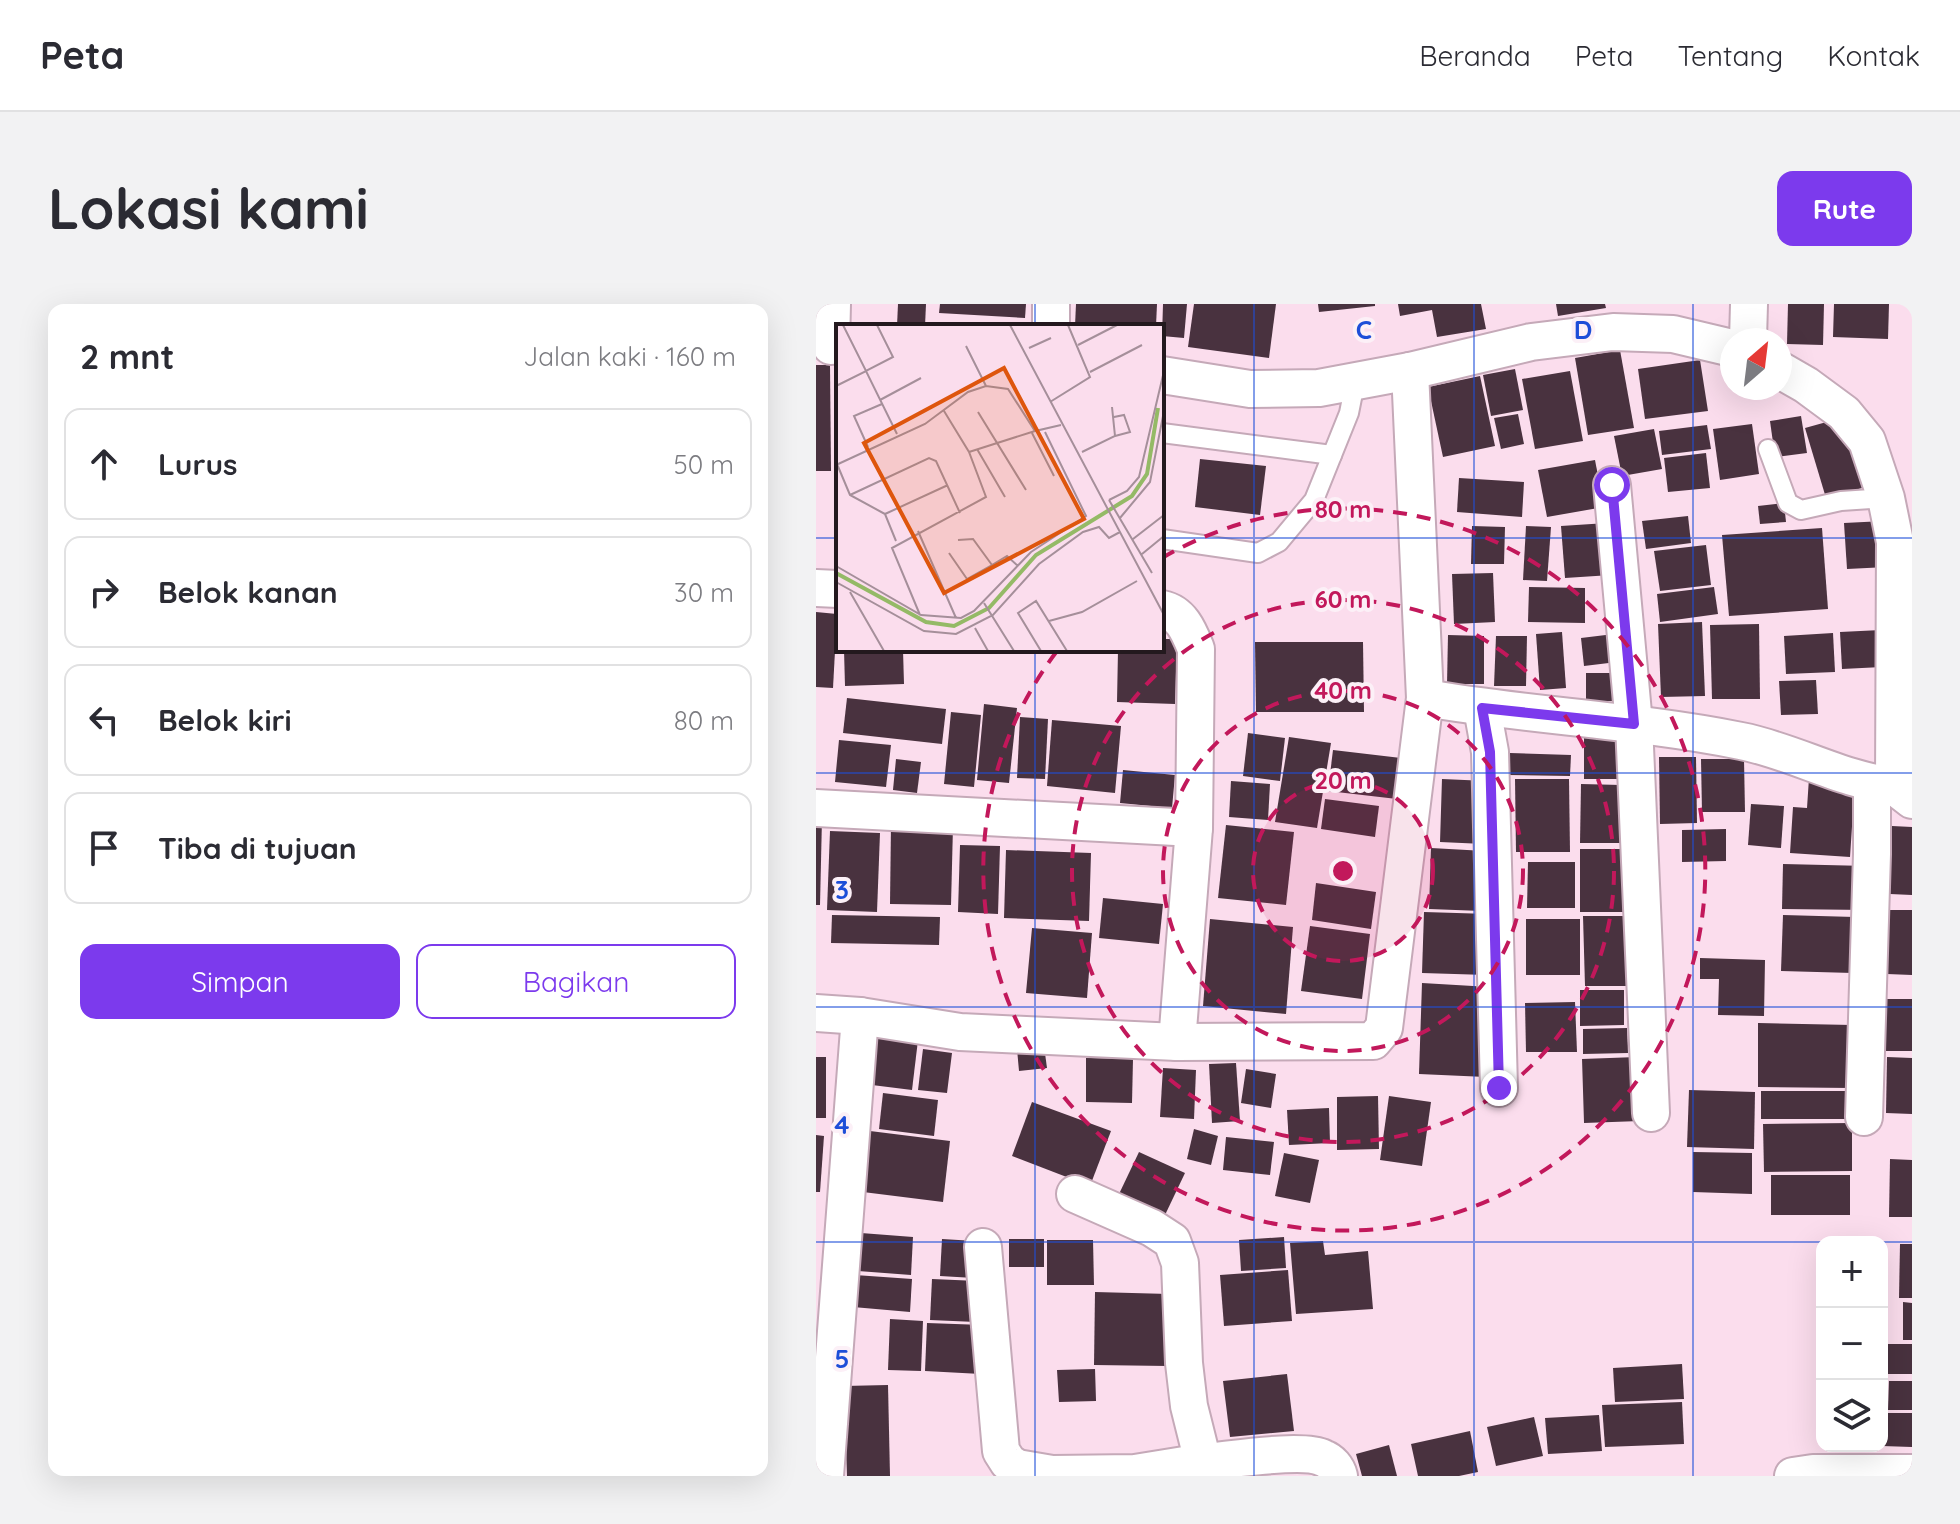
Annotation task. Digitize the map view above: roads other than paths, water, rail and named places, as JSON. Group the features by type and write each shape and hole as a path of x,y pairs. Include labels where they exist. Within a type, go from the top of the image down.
{"street":[{"path":"828,347 832,304"},
{"path":"1748,328 1749,304"},
{"path":"1164,375 1250,389 1319,388 1355,383 1531,342 1613,332 1673,334 1720,345"},
{"path":"816,1013 860,1016 960,1032 1177,1042 1373,1041 1384,1028 1425,698 1410,371"},
{"path":"1792,378 1844,413 1867,441 1886,498 1895,542 1893,790 1872,854 1864,1117"},
{"path":"1612,485 1634,724 1651,1113"},
{"path":"816,588 836,589"},
{"path":"1164,609 1185,623 1196,649 1194,828 1177,1042"},
{"path":"1425,698 1482,708 1634,724 1766,746 1893,790"},
{"path":"1482,708 1490,752 1499,1088"},
{"path":"816,808 1194,828"},
{"path":"825,1476 860,1016"},
{"path":"1075,1194 1152,1228 1172,1241 1180,1263 1189,1406 1203,1462"},
{"path":"983,1247 1001,1451 1008,1462 1030,1472 1052,1474 1135,1473 1203,1462 1305,1454 1323,1457 1337,1469 1339,1476"},
{"path":"1793,1476 1912,1473"}],"lane":[{"path":"1164,539 1258,553 1279,542 1314,500 1349,413 1355,383"},
{"path":"1164,433 1332,455"},
{"path":"1768,449 1788,503 1801,510 1841,501 1886,498"}]}
